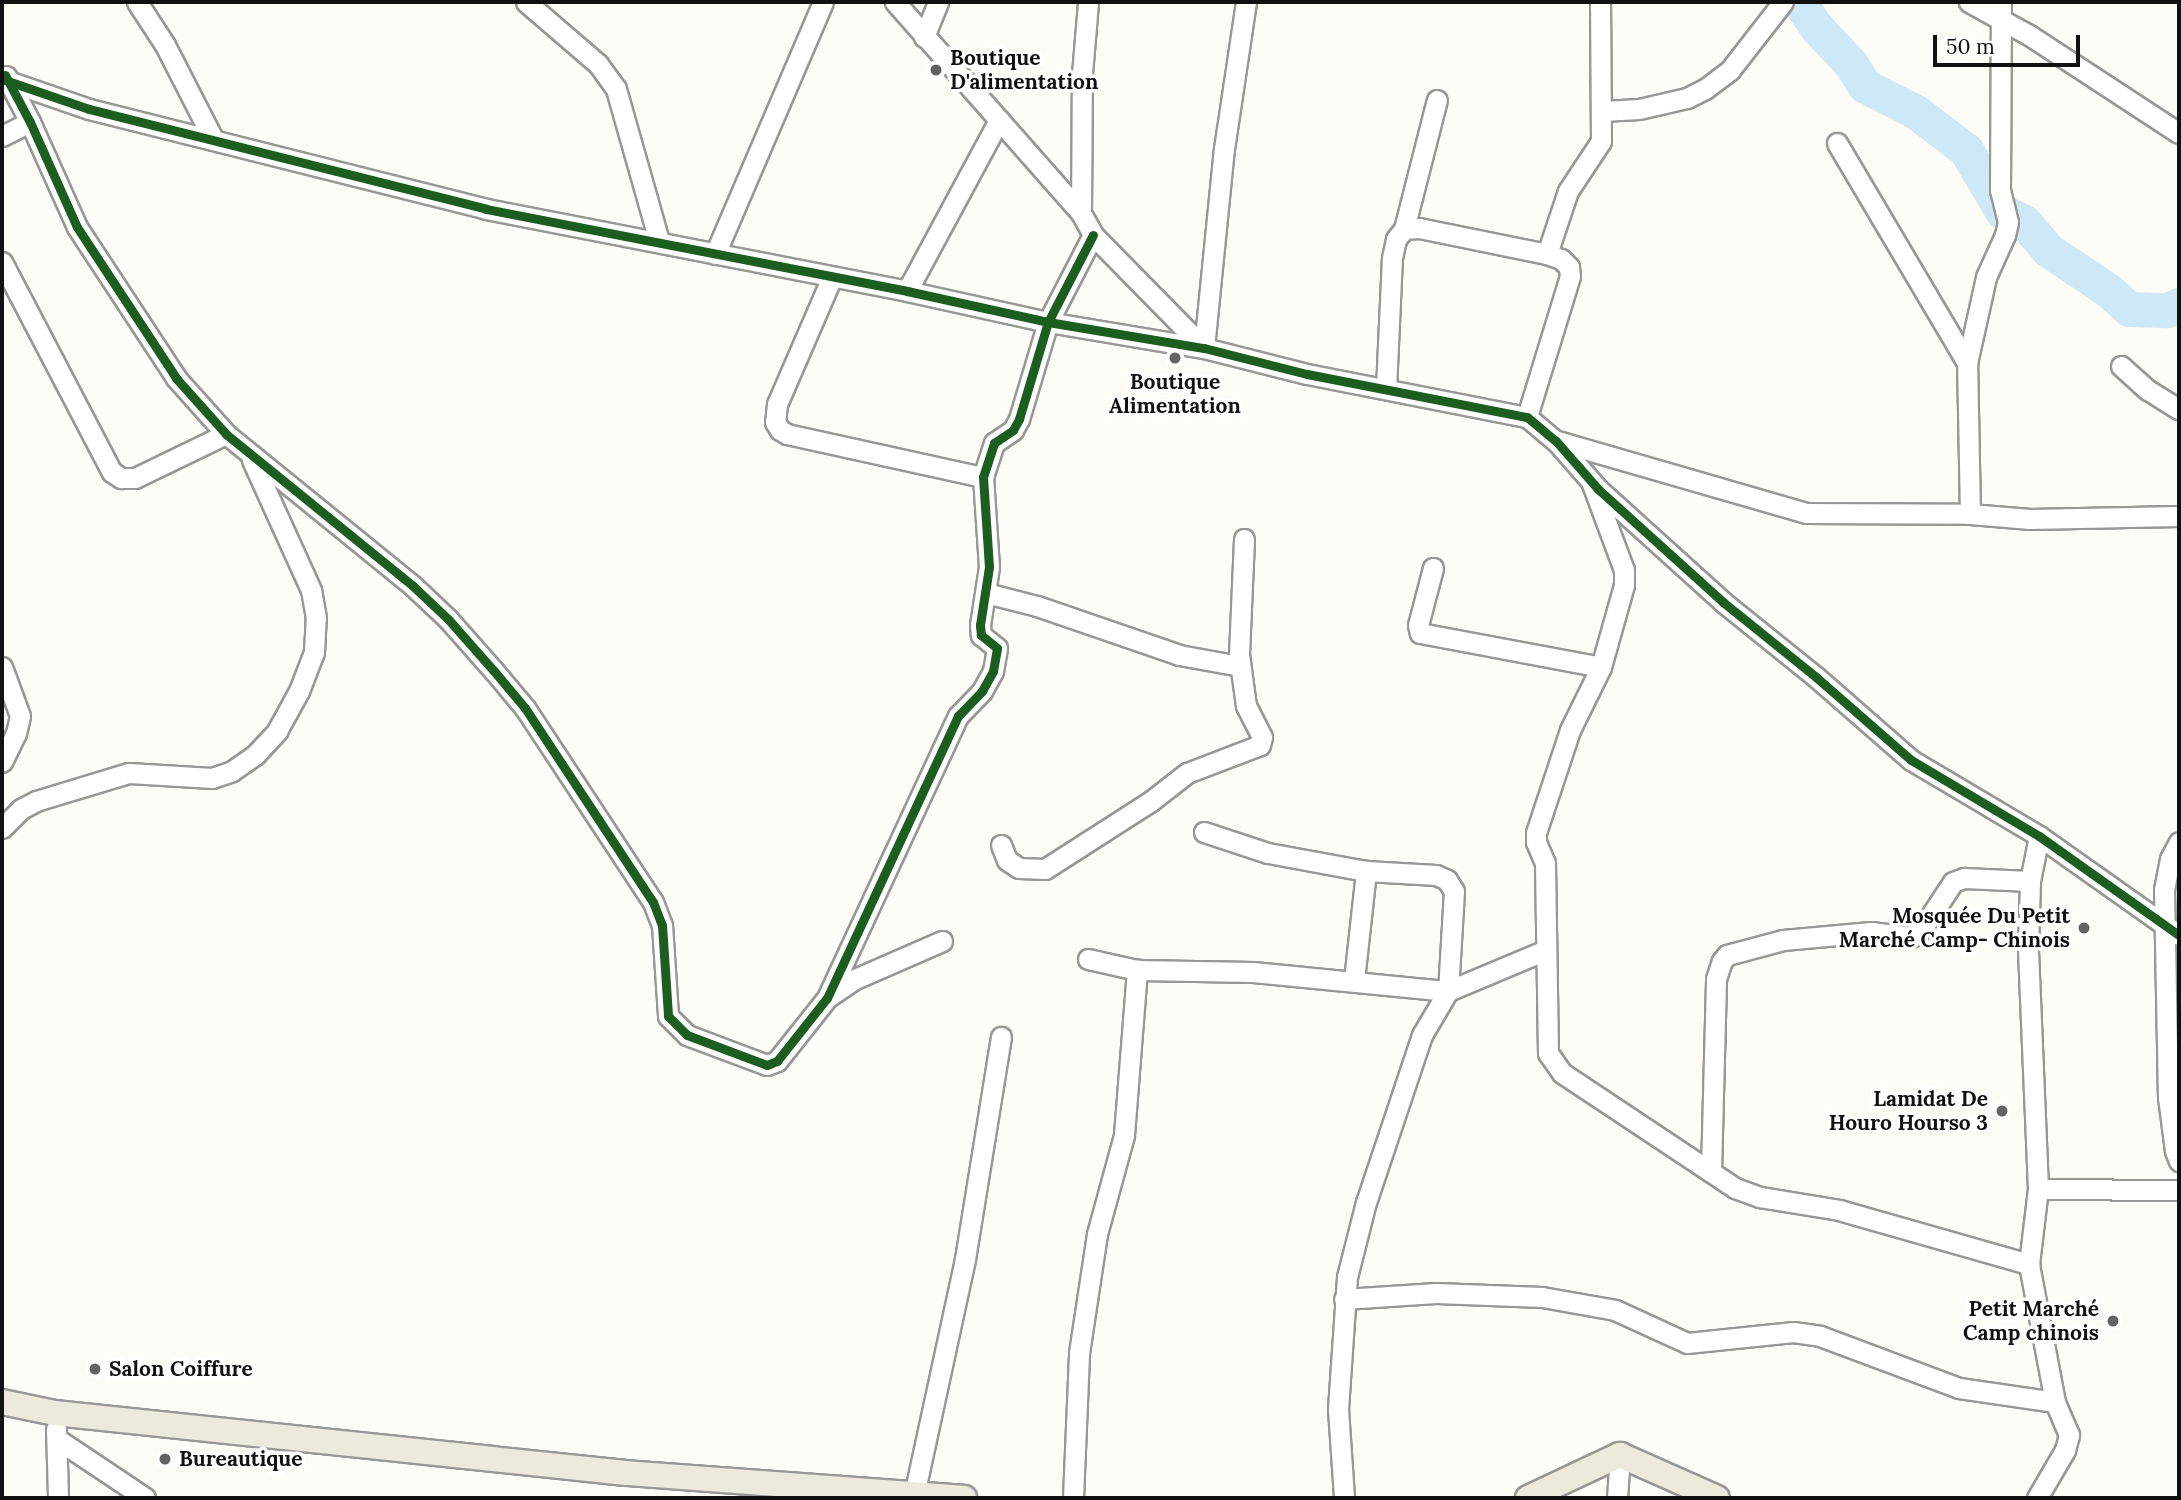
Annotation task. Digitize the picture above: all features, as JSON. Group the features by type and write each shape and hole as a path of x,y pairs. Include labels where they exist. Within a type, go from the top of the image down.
{"main road":[{"path":"2,1402 55,1413 626,1473 964,1498"},
{"path":"1528,1498 1620,1455 1717,1498"}],"street":[{"path":"137,2 165,45 213,139"},
{"path":"526,2 598,64 616,89 659,241"},
{"path":"715,254 805,38 823,2"},
{"path":"895,2 1081,214 1093,235 1204,348"},
{"path":"924,37 938,2"},
{"path":"1081,214 1082,74 1088,2"},
{"path":"1204,348 1224,149 1246,2"},
{"path":"1547,254 1568,191 1601,141 1600,2"},
{"path":"1602,111 1639,109 1687,98 1704,89 1730,70 1783,2"},
{"path":"1969,2 2000,10 2179,133"},
{"path":"1970,514 1967,363 1986,277 2008,222 2000,190 2000,10"},
{"path":"4,76 89,109 486,209 659,241 1048,322 1204,348 1527,417 1556,441 1591,479 1740,617 1816,677 1911,760 2039,836 2173,930"},
{"path":"4,76 30,122 77,227 176,378 226,434 448,619 525,708 653,902 662,925 668,1016 687,1035 767,1065 777,1061 827,998 958,716 982,691 993,671 997,648 981,635 989,531 983,477 994,443 1013,429 1019,419 1048,322 1093,235"},
{"path":"1386,389 1392,258 1396,239 1404,229 1437,100"},
{"path":"907,291 999,120"},
{"path":"2,136 30,122"},
{"path":"1837,144 1967,363"},
{"path":"1404,229 1419,228 1547,254 1561,259 1569,267 1570,276 1527,417"},
{"path":"2,262 112,472 121,478 135,478 226,434"},
{"path":"832,277 778,404 775,422 780,430 787,434 983,477"},
{"path":"2121,366 2148,390 2179,410"},
{"path":"1556,441 1806,513 1970,514 2030,519 2179,516"},
{"path":"2,828 21,809 36,802 129,773 212,778 232,771 255,755 277,731 299,691 314,652 316,618 311,590 247,450"},
{"path":"1591,479 1623,570 1620,602 1601,667 1573,721 1539,820 1536,842 1545,863 1548,1053 1562,1073 1735,1188 1760,1197 1839,1210 2029,1264"},
{"path":"1001,845 1007,860 1019,868 1045,869 1186,773 1260,744 1262,737 1246,706 1238,642 1244,539"},
{"path":"1433,568 1418,625 1420,633 1601,667"},
{"path":"986,593 1037,606 1179,655 1240,666"},
{"path":"2,667 20,716 16,733 2,762"},
{"path":"1204,832 1259,851 1366,871 1436,874 1447,880 1454,891 1448,991 1422,1034 1366,1202 1344,1299 1338,1409 1344,1498"},
{"path":"2037,1498 2065,1450 2070,1435 2055,1402 2029,1264 2038,1189 2028,946 2030,881 2039,836"},
{"path":"2179,842 2170,859 2164,890 2173,930 2168,1097 2179,1161"},
{"path":"1354,980 1366,871"},
{"path":"1711,1172 1716,979 1727,955 1783,940 1871,932 1912,937 1922,929 1953,881 1964,877 2030,881"},
{"path":"827,998 855,979 942,940"},
{"path":"1088,959 1137,970 1253,972 1448,991 1546,950"},
{"path":"1073,1498 1079,1353 1097,1234 1124,1135 1137,970"},
{"path":"914,1495 965,1259 1001,1037"},
{"path":"2038,1189 2179,1190"},
{"path":"1344,1299 1436,1293 1542,1297 1615,1310 1687,1343 1793,1332 1846,1345 1959,1388 2055,1402"},
{"path":"55,1413 58,1498"},
{"path":"57,1439 145,1498"},
{"path":"1617,1498 1620,1455"}],"waterway":[{"path":"1799,2 1817,28 1851,64 1865,86 1916,112 1966,150 2002,211 2024,222 2048,250 2108,290 2129,309 2167,310 2179,305"}],"cycle path":[{"path":"5,75 30,122 77,227 176,378 226,434 413,586 448,619 494,671 525,708 653,902 662,925 668,1016 687,1035 767,1065 777,1061 827,998 958,716 982,691 993,671 997,648 981,635 980,625 989,567 983,477 994,443 1013,430 1019,419 1048,322 1093,235"},
{"path":"2,79 89,109 486,209 907,291 1048,322 1204,348 1307,374 1527,417 1556,441 1598,489 1723,602 1816,677 1911,760 2039,836 2179,935"}],"place":[{"name":"Boutique D'alimentation","path":"936,70"},
{"name":"Boutique Alimentation","path":"1175,358"},
{"name":"Mosquée Du Petit Marché Camp- Chinois","path":"2084,928"},
{"name":"Lamidat De Houro Hourso 3","path":"2002,1111"},
{"name":"Petit Marché Camp chinois","path":"2113,1321"},
{"name":"Salon Coiffure","path":"95,1369"},
{"name":"Bureautique","path":"165,1459"}]}
